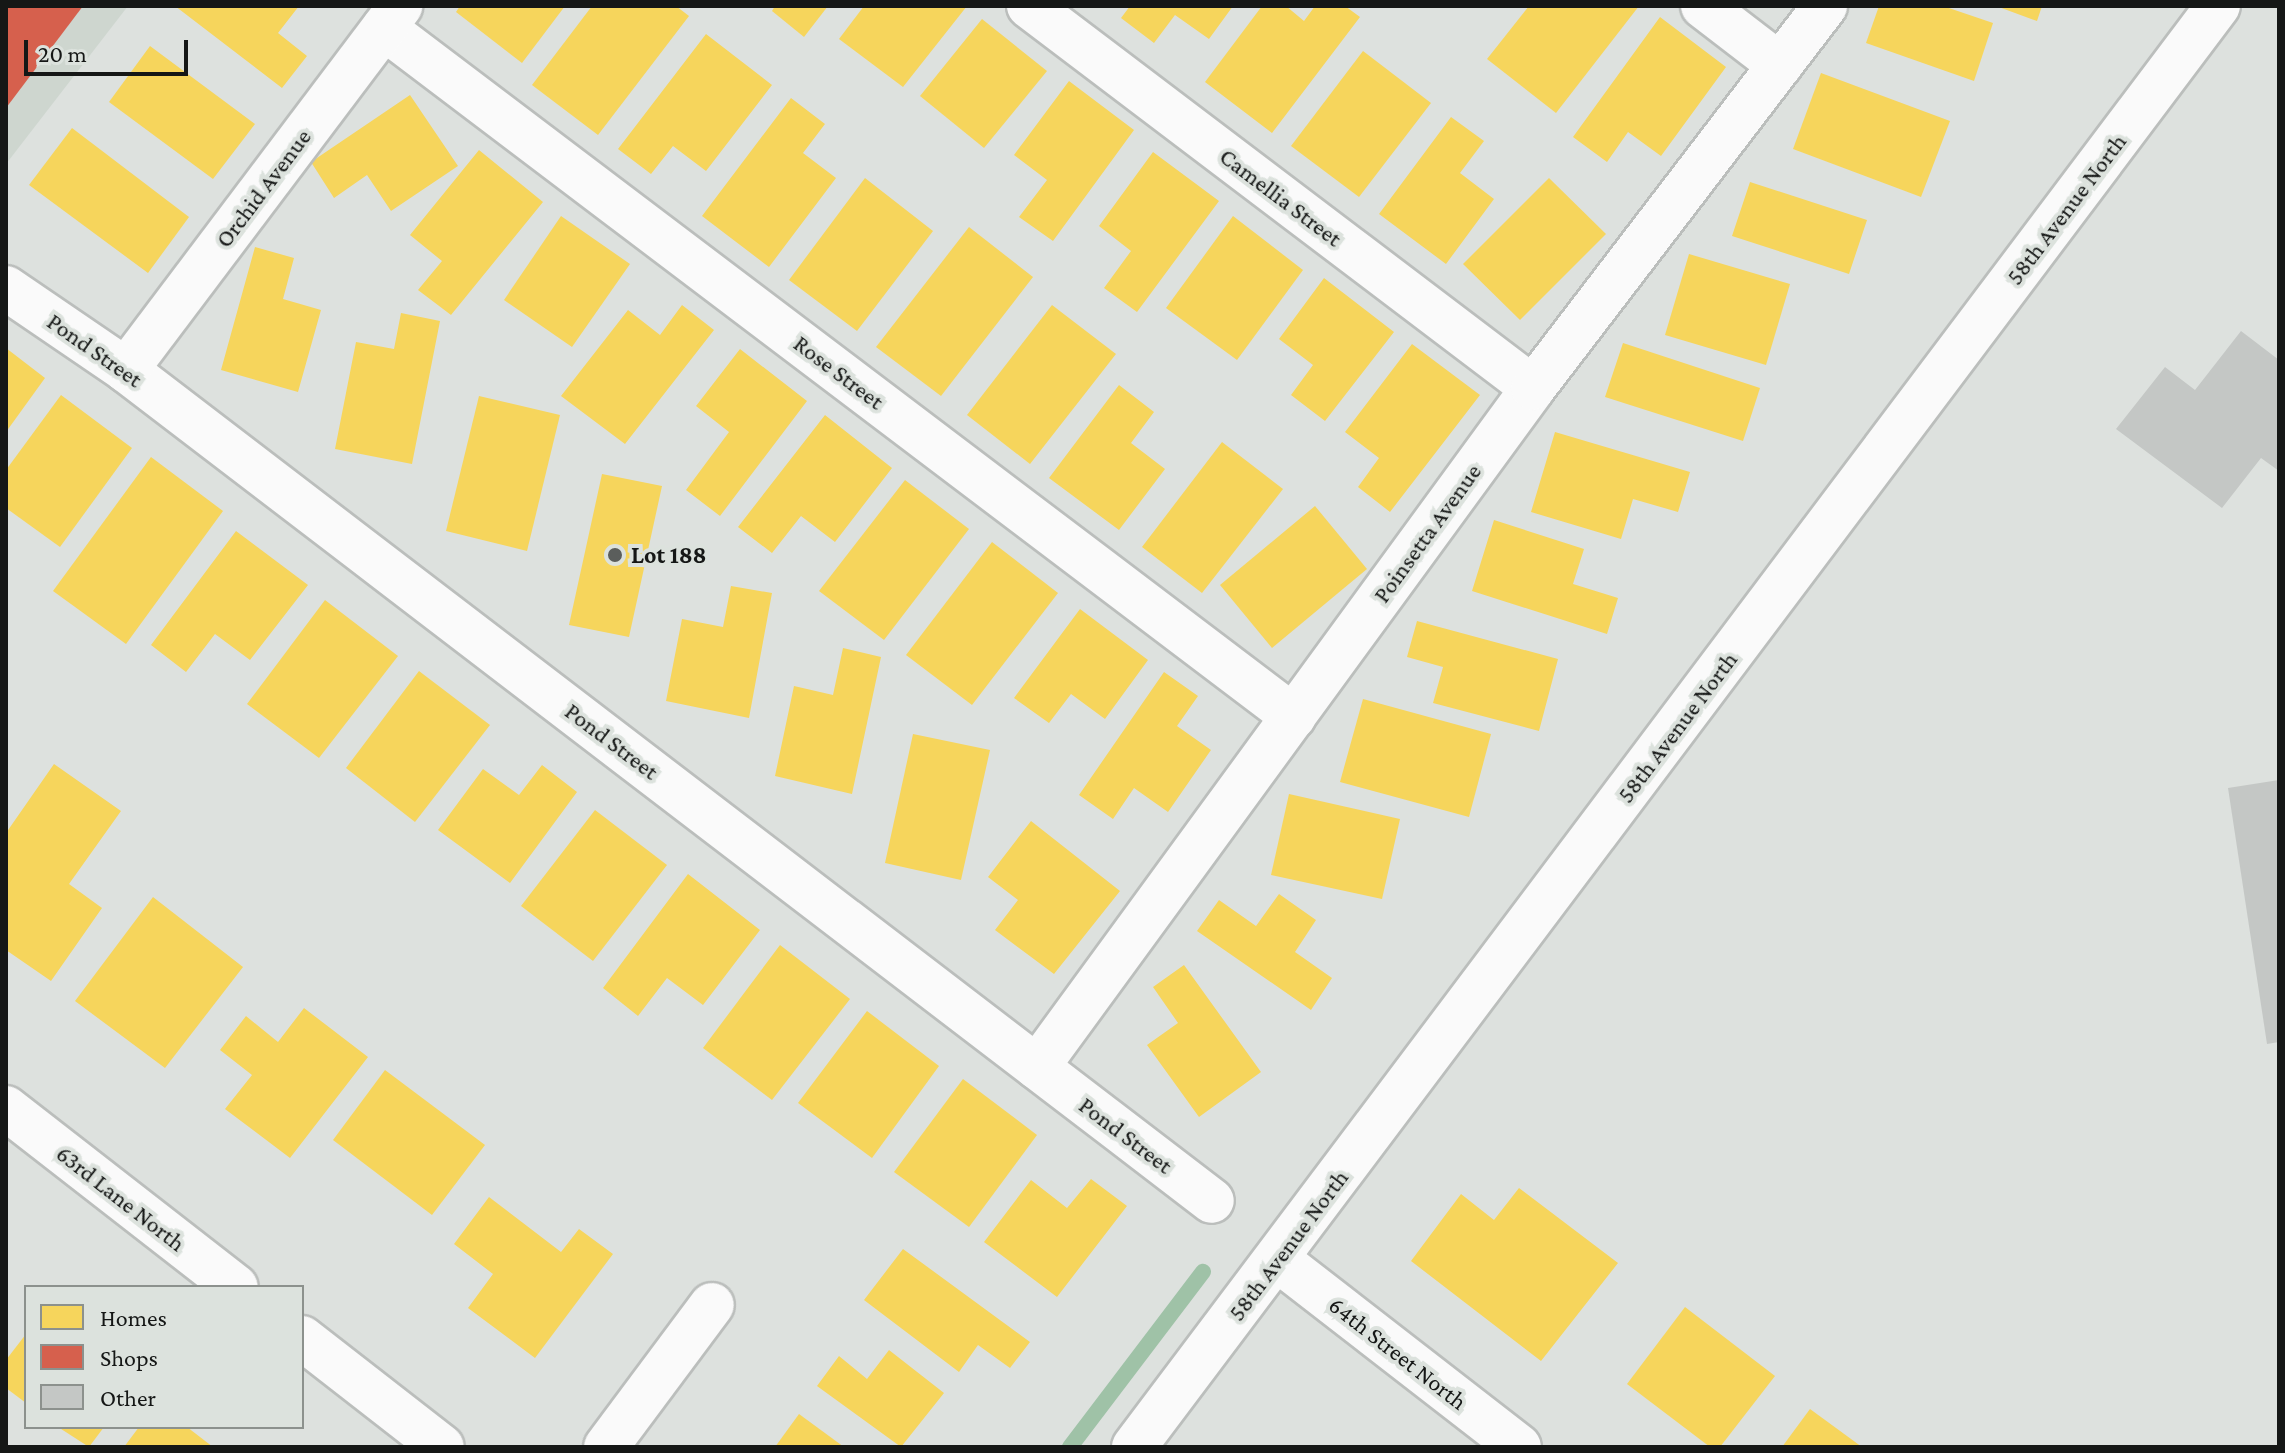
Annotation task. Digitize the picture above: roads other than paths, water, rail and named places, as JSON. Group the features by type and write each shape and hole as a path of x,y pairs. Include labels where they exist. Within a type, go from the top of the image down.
{"street":[{"name":"Camellia Street","path":"1029,6 1533,388"},
{"path":"1703,6 1780,65"},
{"name":"Poinsetta Avenue","path":"1037,1067 1533,388 1825,6"},
{"name":"58th Avenue North","path":"1134,1447 2218,6"},
{"name":"Orchid Avenue","path":"126,370 392,17"},
{"name":"Rose Street","path":"392,17 1294,717"},
{"name":"Pond Street","path":"6,288 126,370 1212,1201"},
{"name":"63rd Lane North","path":"6,1108 233,1285"},
{"name":"64th Street North","path":"1277,1259 1519,1447"},
{"path":"606,1447 712,1305"},
{"path":"304,1340 442,1447"}],"waterway":[{"path":"1070,1447 1203,1272"}],"place":[{"name":"Lot 188","path":"615,555"}]}
